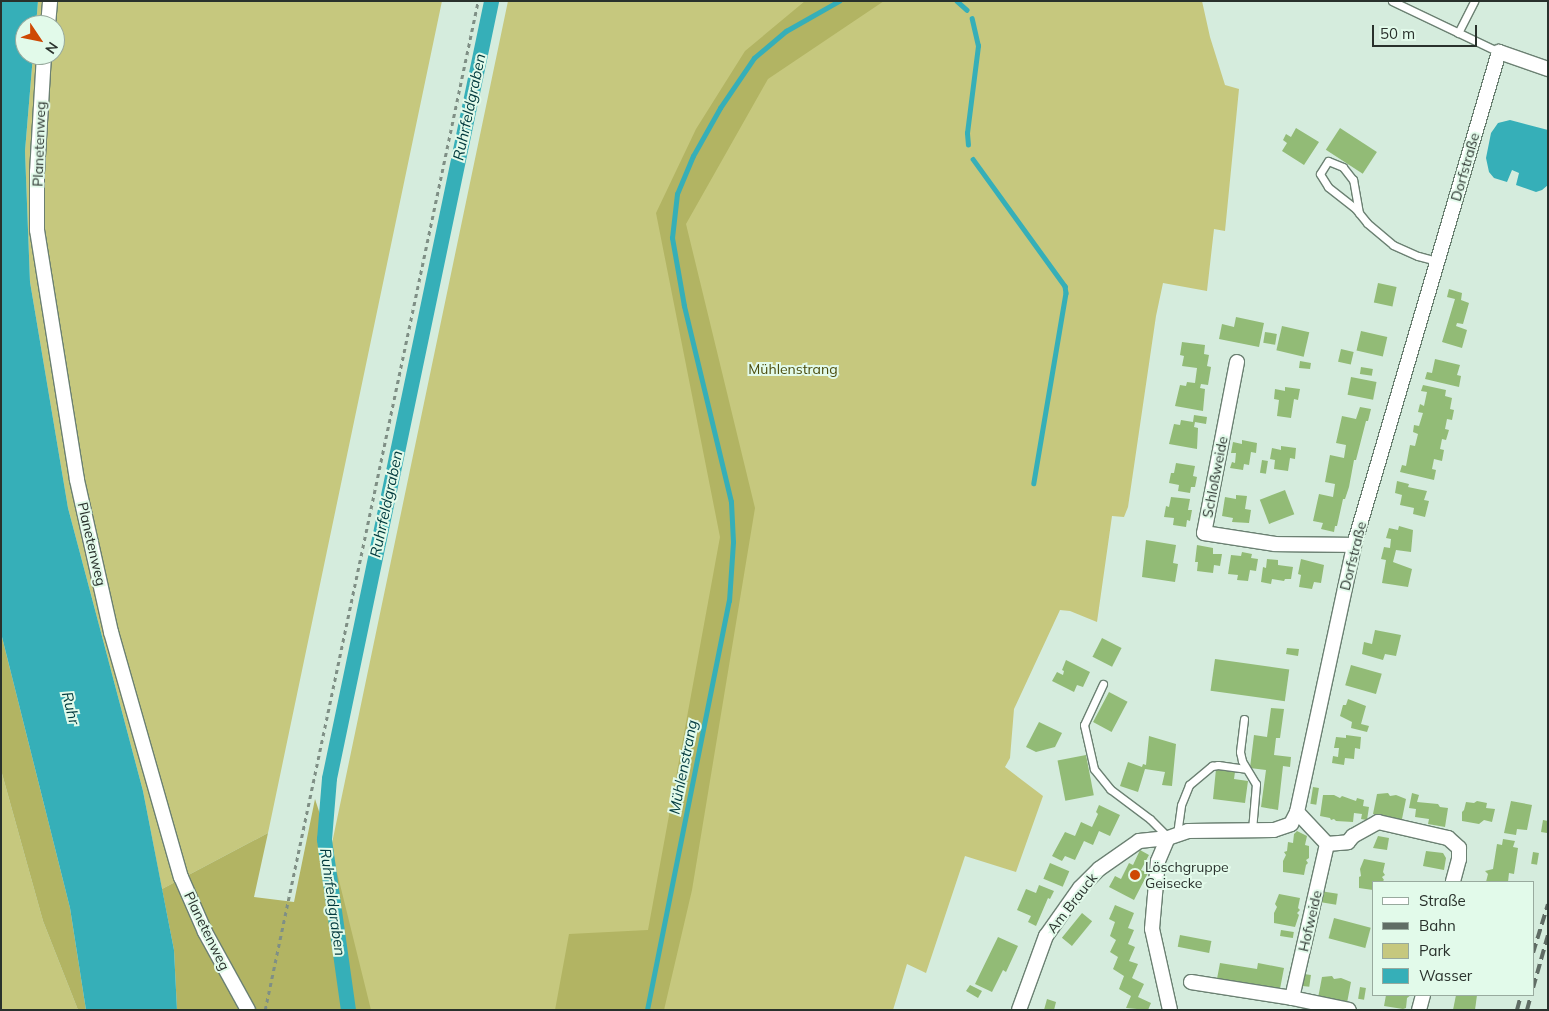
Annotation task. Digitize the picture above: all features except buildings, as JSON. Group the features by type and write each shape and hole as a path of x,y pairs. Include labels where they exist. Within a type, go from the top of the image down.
{"street":[{"path":"49,15 50,1"},
{"path":"1498,52 1548,69"},
{"name":"Dorfstraße","path":"1297,812 1354,545 1498,52"},
{"name":"Planetenweg","path":"43,65 37,162 37,230 46,299 77,480 111,632 182,877 205,932 248,1010"},
{"name":"Schloßweide","path":"1237,362 1204,532 1275,544 1354,545"},
{"path":"1170,1010 1152,930 1158,860 1172,836 1188,830 1274,830 1291,824 1297,812 1327,844 1348,842 1353,836 1378,822 1448,838 1459,848 1460,859 1453,881"},
{"name":"Am Brauck","path":"1018,1010 1046,936 1080,888 1099,868 1139,841 1172,836"},
{"name":"Hofweide","path":"1292,998 1327,844"},
{"path":"1191,982 1292,998 1349,1010"},
{"path":"1419,1010 1423,996"}],"lane":[{"path":"1392,1 1498,52"},
{"path":"1458,33 1474,1"},
{"path":"1359,213 1352,180 1343,167 1328,161 1320,174 1328,187 1393,245 1437,261"},
{"path":"1103,684 1084,725 1094,769 1110,790 1172,836 1189,785 1212,766 1218,765 1246,769"},
{"path":"1244,719 1240,752 1246,769 1256,784 1252,830"}],"path":[{"path":"265,1010 478,1"}],"green space":[{"path":"38,1 442,1 268,833 162,889 143,791 68,508 30,282 25,151 32,65 65,65 65,15 37,15"},
{"name":"Mühlenstrang","path":"508,1 1202,1 1210,37 1225,85 1239,89 1225,231 1214,229 1207,291 1163,283 1156,316 1128,507 1124,517 1112,516 1097,622 1070,611 1060,610 1014,709 1010,758 1005,767 1043,796 1016,872 965,856 926,973 907,964 893,1010 356,1010 331,848"},
{"path":"805,1 884,1 768,79 686,224 755,508 692,890 664,1010 555,1010 569,934 648,930 720,537 656,213 696,129 745,51"},
{"path":"1,633 70,908 86,1010 78,1010 43,921 1,770"},
{"path":"1,770 43,921 78,1010 1,1010"},
{"path":"315,799 331,848 371,1010 177,1010 174,950 162,889 268,833 254,897 294,902"}],"water":[{"name":"Ruhr","path":"1,1 38,1 37,15 15,15 15,65 32,65 25,151 30,282 68,508 143,791 174,950 177,1010 86,1010 70,908 1,633"},
{"path":"1510,120 1548,130 1548,185 1542,190 1536,192 1516,185 1519,173 1512,170 1507,182 1494,178 1489,172 1486,158 1491,133 1498,123"}],"waterway":[{"name":"Ruhrfeldgraben","path":"348,1010 324,839 329,778 491,1"},
{"name":"Mühlenstrang","path":"647,1010 729,601 733,542 731,502 684,306 672,238 677,194 693,156 720,108 754,58 786,31 839,1"},
{"path":"957,1 967,10"},
{"path":"968,145 967,133 978,46 972,19"},
{"path":"973,159 1065,286 1066,293 1034,483"}],"railway":[{"path":"1534,950 1548,904"},
{"path":"1534,984 1548,935"},
{"path":"1517,1010 1521,996"},
{"path":"1527,1010 1531,996"}],"place":[{"name":"Löschgruppe Geisecke","path":"1135,875"}]}
